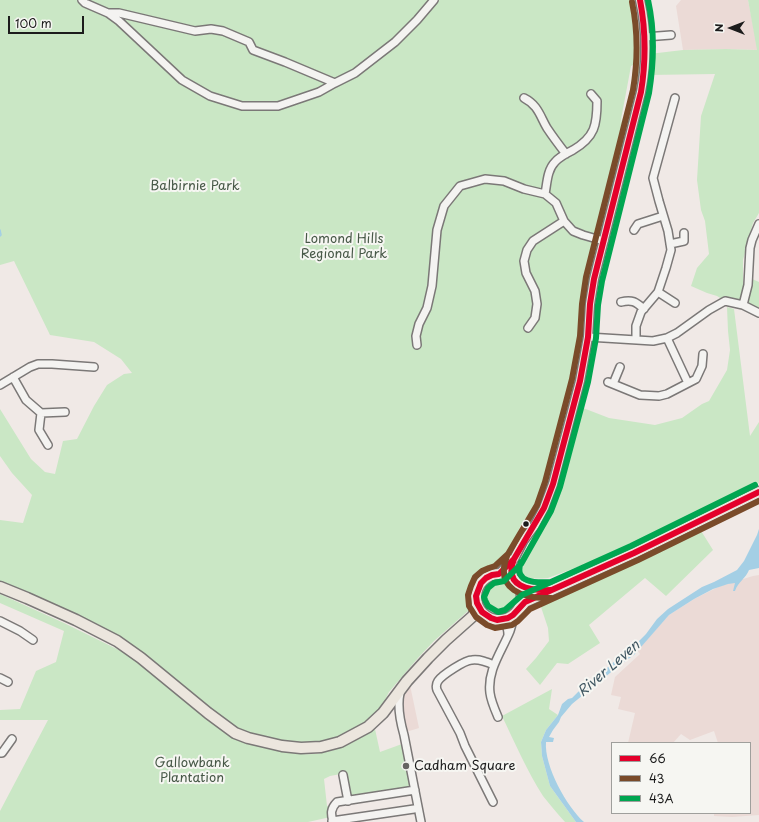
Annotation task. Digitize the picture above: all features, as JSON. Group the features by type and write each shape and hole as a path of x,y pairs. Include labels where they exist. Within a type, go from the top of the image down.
{"highway":[{"path":"456,631 485,618 508,618 525,602 634,553 759,492"},
{"path":"0,587 76,620 117,641 141,658 226,727 236,733 248,738 282,746 301,748 329,746 345,740 368,727 377,719 407,681 446,640 473,616 476,612 476,596 478,589 486,578 499,574 509,576 527,588 543,591 552,590"},
{"path":"516,582 522,591 521,605 516,612"},
{"path":"477,603 482,612 494,619"}],"main road":[{"path":"499,574 514,559 544,508 553,484 580,381 588,337 592,290 641,92 645,65 645,37 640,0"},
{"path":"514,559 511,570 516,582"}],"street":[{"path":"82,0 85,3 108,13 119,21 182,80 210,96 242,106 278,106 319,92 355,73 395,42 434,0"},
{"path":"108,13 119,13 195,31 211,29 223,31 249,42 253,50 335,83"},
{"path":"645,37 670,35"},
{"path":"545,194 554,162 582,144 595,126 597,101 591,94"},
{"path":"524,98 531,102 539,112 546,127 566,154"},
{"path":"636,340 636,326 641,312 658,292 671,250 668,231 654,178 675,98"},
{"path":"417,344 416,336 419,324 427,308 432,286 437,230 444,206 460,186 485,179 504,181 524,189 545,194 556,203 564,221 574,231 604,241"},
{"path":"634,230 638,224 663,216"},
{"path":"528,328 535,318 537,304 535,291 526,273 524,261 527,250 533,241 564,221"},
{"path":"743,305 748,285 750,248 759,224"},
{"path":"670,244 684,241 684,232"},
{"path":"658,292 675,303"},
{"path":"621,302 628,300 636,303 644,309"},
{"path":"588,337 653,341 667,338 725,301 743,305 759,313"},
{"path":"667,338 688,383"},
{"path":"620,367 611,383 640,395 659,396 667,394 696,378 702,366 703,354"},
{"path":"0,385 38,364 94,367"},
{"path":"13,377 26,400 41,413 65,412"},
{"path":"41,413 39,430 48,445"},
{"path":"498,717 490,693 490,681 494,664 508,635 516,612"},
{"path":"494,619 507,626 508,635"},
{"path":"0,621 20,630 34,640"},
{"path":"493,802 464,746 460,733 437,690 436,684 439,679 461,663 470,660 477,660 494,664"},
{"path":"0,678 8,682"},
{"path":"401,689 398,707 421,822"},
{"path":"387,708 397,717 401,724"},
{"path":"0,753 2,753 12,739"},
{"path":"343,774 348,801"},
{"path":"414,809 332,821 331,814 331,810 337,802 415,790"}],"shaded area":[{"path":"681,0 748,0 758,50 683,50 676,6"},
{"path":"759,575 759,815 732,817 714,816 714,814 751,814 751,742 718,742 714,731 690,740 681,734 674,742 628,742 635,713 618,709 621,697 611,695 615,677 640,654 637,650 669,615 694,599 720,586"},
{"path":"410,685 419,728 406,732 401,701 404,693"}],"green space":[{"name":"Lomond Hills Regional Park","path":"0,0 634,0 637,15 640,53 639,74 601,230 597,234 595,244 596,249 584,305 582,333 574,377 539,500 521,525 515,543 505,559 500,564 481,574 475,580 472,588 471,604 468,611 434,641 418,658 389,692 381,708 375,715 363,724 338,738 324,742 296,744 250,734 243,731 221,718 127,641 81,616 0,583 0,520 23,523 32,495 12,473 0,456 0,409 31,459 45,472 55,474 63,441 77,439 107,385 124,374 132,373 121,359 94,342 50,335 14,261 0,265","holes":["633,65 627,103 620,125 631,66"]},
{"path":"748,0 759,0 759,213 753,223 743,260 743,288 740,300 733,303 691,286 697,268 709,254 705,221 701,210 697,180 701,116 715,74 648,75 649,54 683,50 757,50"},
{"path":"750,278 759,282 759,311 746,304"},
{"path":"727,307 734,309 750,436 759,422 759,483 728,501 660,536 548,578 537,579 523,575 520,572 519,567 520,560 547,512 559,478 578,406 609,418 655,425 682,418 709,401 727,370 730,350"},
{"path":"698,526 713,550 666,596 645,578 589,625 600,643 568,664 557,663 540,685 526,669 549,641 548,628 540,604 556,594"},
{"path":"499,578 509,581 515,587 518,597 515,607 509,613 499,616 489,613 483,607 480,597 483,587 489,581"},
{"name":"Gallowbank Plantation","path":"0,594 129,655 251,744 290,753 322,753 350,744 375,729 380,752 402,744 411,788 350,798 346,773 330,776 324,779 327,806 331,806 332,818 308,822 0,822 0,811 48,720 0,720 0,710 20,709 36,671 56,662 64,631 0,603"},
{"path":"552,689 549,709 558,715 546,730 541,742 542,756 550,786 576,822 565,822 543,796 526,767 502,716"}],"water":[{"name":"River Leven","path":"759,529 759,568 749,570 735,591 733,591 735,583 713,589 669,615 634,655 572,704 561,717 549,737 554,738 553,742 546,742 546,752 558,785 571,807 584,822 576,822 550,786 542,756 541,742 546,730 558,715 562,704 568,699 572,698 634,646 646,634 657,619 668,609 702,587 737,570 744,561"}],"waterway":[{"path":"0,230 0,236"}],"transit line":[{"name":"66","path":"640,0 645,46 641,92 594,279 590,304 588,337 580,381 553,484 544,508 514,559 499,574 492,575 481,583 476,596 477,603 482,612 491,618 497,620 508,618 513,615 525,602 634,553 759,492"},
{"name":"43A","path":"648,0 653,35 652,70 649,93 602,281 598,305 596,338 588,382 560,487 551,511 521,564 504,581 494,583 488,588 484,597 485,600 488,606 498,612 505,610 522,595 631,546 755,485"},
{"name":"43","path":"632,2 637,46 633,90 586,277 582,304 580,336 572,379 545,482 537,505 508,554 495,566 482,571 475,577 468,595 469,606 476,617 487,625 495,628 512,625 530,609 638,560 759,501"},
{"name":"43","path":"507,556 504,568 505,577 508,584 514,590 531,597 551,598"},
{"name":"66","path":"514,559 512,576 515,581 527,588 535,590 551,590"},
{"name":"43A","path":"521,562 519,569 523,578 533,582 551,582"}],"place":[{"name":"Cadham Square","path":"406,766"}],"park label":[{"name":"Balbirnie Park","path":"195,186"}]}
